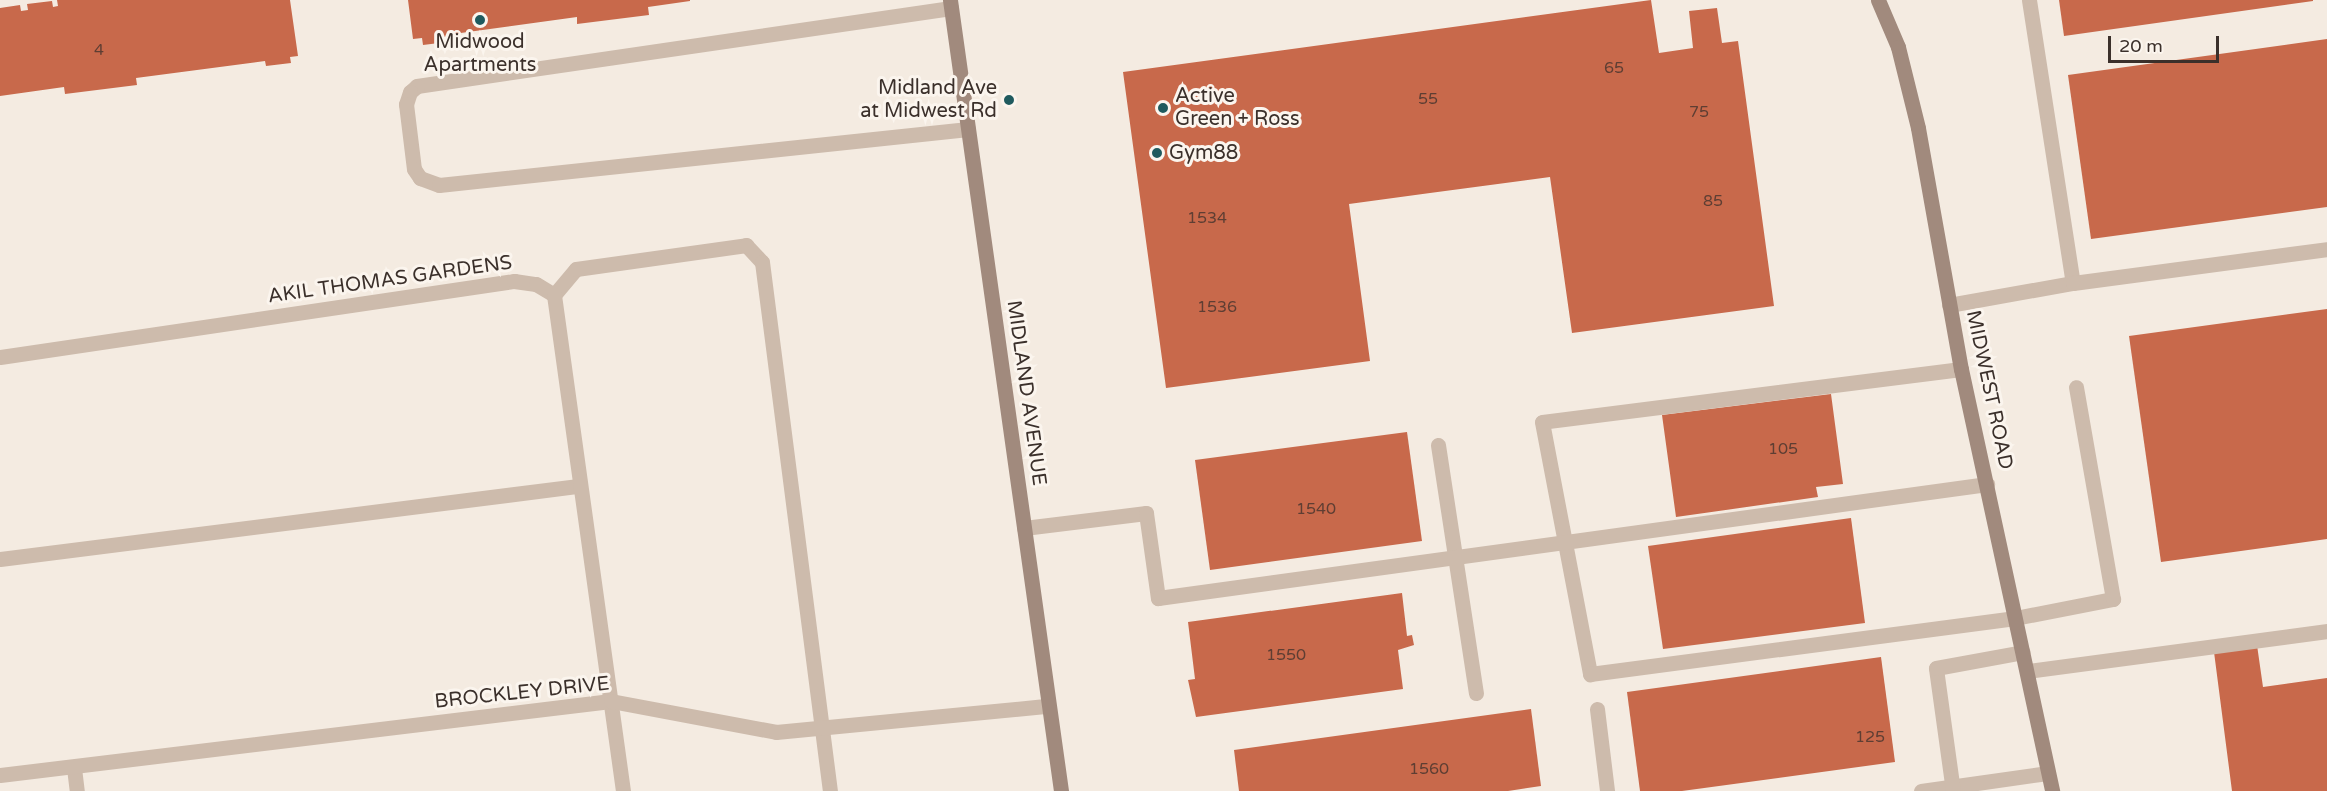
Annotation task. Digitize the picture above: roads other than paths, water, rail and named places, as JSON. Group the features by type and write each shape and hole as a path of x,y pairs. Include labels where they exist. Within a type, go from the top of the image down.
{"street":[{"name":"MIDWEST ROAD","path":"1878,0 1898,47 1918,128 1948,305 2052,791"},
{"path":"2029,0 2073,283"},
{"path":"950,4 417,86 410,92 406,104 414,169 420,178 440,185 968,129"},
{"name":"MIDLAND AVENUE","path":"950,4 1061,791"},
{"path":"623,791 578,486 554,295 576,269 746,245 762,262 830,791"},
{"path":"1948,305 2073,283 2327,249"},
{"name":"AKIL THOMAS GARDENS","path":"0,357 514,281 536,284 554,295"},
{"path":"1961,369 1542,422 1590,674 2015,618 2114,598 2076,387"},
{"path":"1438,445 1476,693"},
{"path":"1024,528 1146,513 1158,598 1987,484"},
{"path":"0,559 578,486"},
{"path":"2028,671 2327,631"},
{"path":"1953,789 1936,668 2023,652"},
{"name":"BROCKLEY DRIVE","path":"0,775 74,768 611,701 776,732 1048,706"},
{"path":"1597,709 1607,791"},
{"path":"74,768 77,791"},
{"path":"1921,791 1953,789 2049,773"}],"place":[{"name":"Midwood Apartments","path":"480,20"},
{"name":"Midland Ave at Midwest Rd","path":"1009,100"},
{"name":"Active Green + Ross","path":"1163,108"},
{"name":"Gym88","path":"1157,153"}]}
